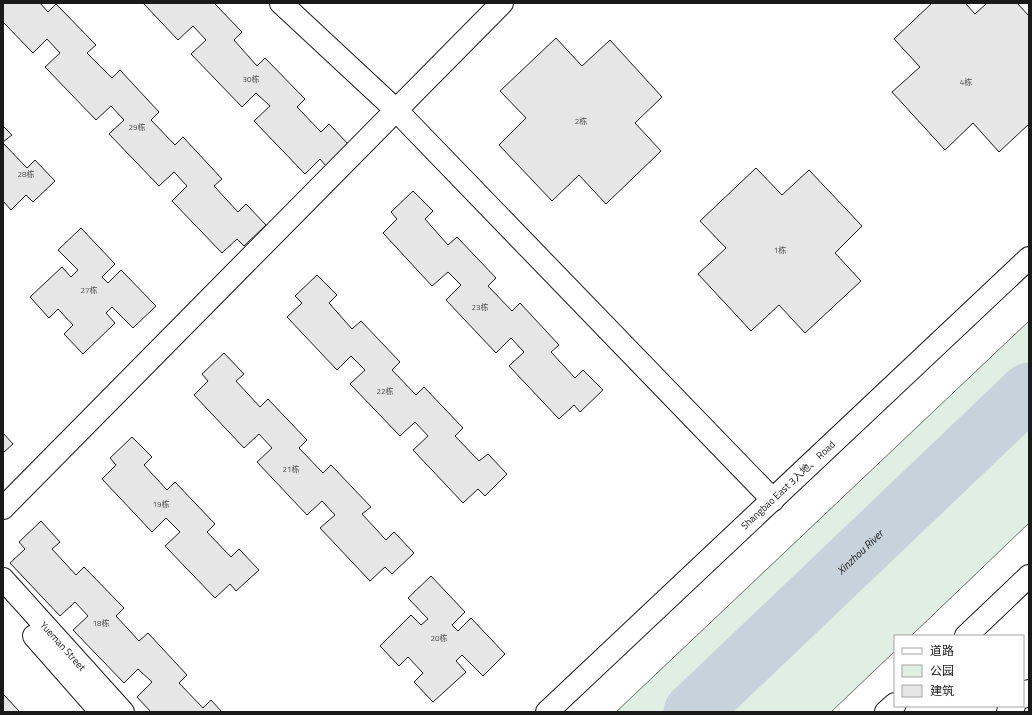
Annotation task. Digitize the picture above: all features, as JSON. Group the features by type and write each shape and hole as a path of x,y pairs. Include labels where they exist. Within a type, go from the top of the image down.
{"street":[{"path":"281,3 396,110 773,500"},
{"path":"3,508 502,3"},
{"name":"Shangbao East 3入地、 Road","path":"547,712 1029,258"},
{"path":"967,635 1029,576"},
{"name":"Yueman Street","path":"3,579 123,712"},
{"name":"Yueman Street","path":"3,601 102,712"},
{"path":"886,712 894,705"}],"green space":[{"path":"1029,321 1029,523 912,635 894,635 894,652 831,712 616,712"}],"building":[{"path":"3,3 40,3 48,12 56,4 96,45 87,53 112,78 120,70 159,112 151,120 175,145 183,137 222,179 214,186 238,212 246,204 266,225 244,246 237,239 222,253 172,201 187,186 174,172 159,186 109,134 124,120 111,106 96,120 45,67 60,53 47,39 33,53 3,22"},
{"path":"143,3 214,3 242,32 234,40 257,66 265,58 305,99 297,107 321,132 329,124 349,145 326,166 320,159 305,174 254,121 270,106 256,93 242,107 191,54 206,40 193,26 178,40"},
{"path":"932,3 965,3 975,14 987,3 1017,3 1029,16 1029,124 999,152 973,123 945,150 892,92 920,67 894,39"},
{"path":"556,38 582,66 610,40 662,97 635,123 661,151 606,204 579,175 552,201 499,145 526,118 500,91"},
{"path":"3,126 12,135 3,142"},
{"path":"3,143 27,168 35,160 55,181 33,202 26,195 11,210 3,201"},
{"path":"756,168 782,195 809,170 862,226 835,253 861,281 805,333 779,305 751,331 698,274 726,248 700,221"},
{"path":"413,191 433,211 425,219 448,245 457,237 496,278 488,286 512,311 520,303 559,345 551,352 575,378 583,370 603,390 580,412 574,405 559,419 509,366 524,352 511,338 496,353 446,300 461,285 448,272 432,286 383,233 397,219 391,212"},
{"path":"81,228 115,264 102,277 108,283 121,270 156,306 133,328 112,307 106,313 115,323 83,354 64,334 73,325 58,309 49,318 30,297 62,267 71,277 78,270 58,250"},
{"path":"317,275 337,295 329,303 352,329 361,321 400,362 392,370 416,395 424,387 463,428 455,436 479,461 488,454 507,474 485,496 478,489 463,503 413,450 428,436 415,422 400,436 350,384 365,370 351,356 337,370 287,317 302,303 295,296"},
{"path":"224,353 244,374 236,381 260,407 268,399 307,440 299,448 323,473 331,465 371,507 362,514 386,540 394,532 414,553 392,574 385,567 370,581 320,528 335,515 322,501 307,515 257,462 272,448 259,434 244,448 194,395 208,381 202,374"},
{"path":"3,433 13,444 3,453"},
{"path":"132,437 152,457 144,465 167,490 175,482 215,524 207,532 231,557 239,549 259,570 236,591 230,584 215,598 165,546 180,532 166,518 152,532 102,479 116,465 110,458"},
{"path":"41,521 60,542 52,549 76,575 84,567 124,608 116,616 139,641 148,633 187,675 179,683 203,708 211,700 222,712 151,712 137,697 152,682 138,669 124,683 73,630 88,616 75,602 60,616 10,563 25,549 19,542"},
{"path":"431,576 465,612 452,625 458,631 471,618 505,654 483,676 462,655 456,661 466,672 433,702 414,682 423,673 408,657 399,666 380,646 411,615 421,625 428,619 408,598"},
{"path":"3,694 20,712 3,712"}],"waterway":[{"name":"Xinzhou River","path":"692,712 1029,391"}]}
